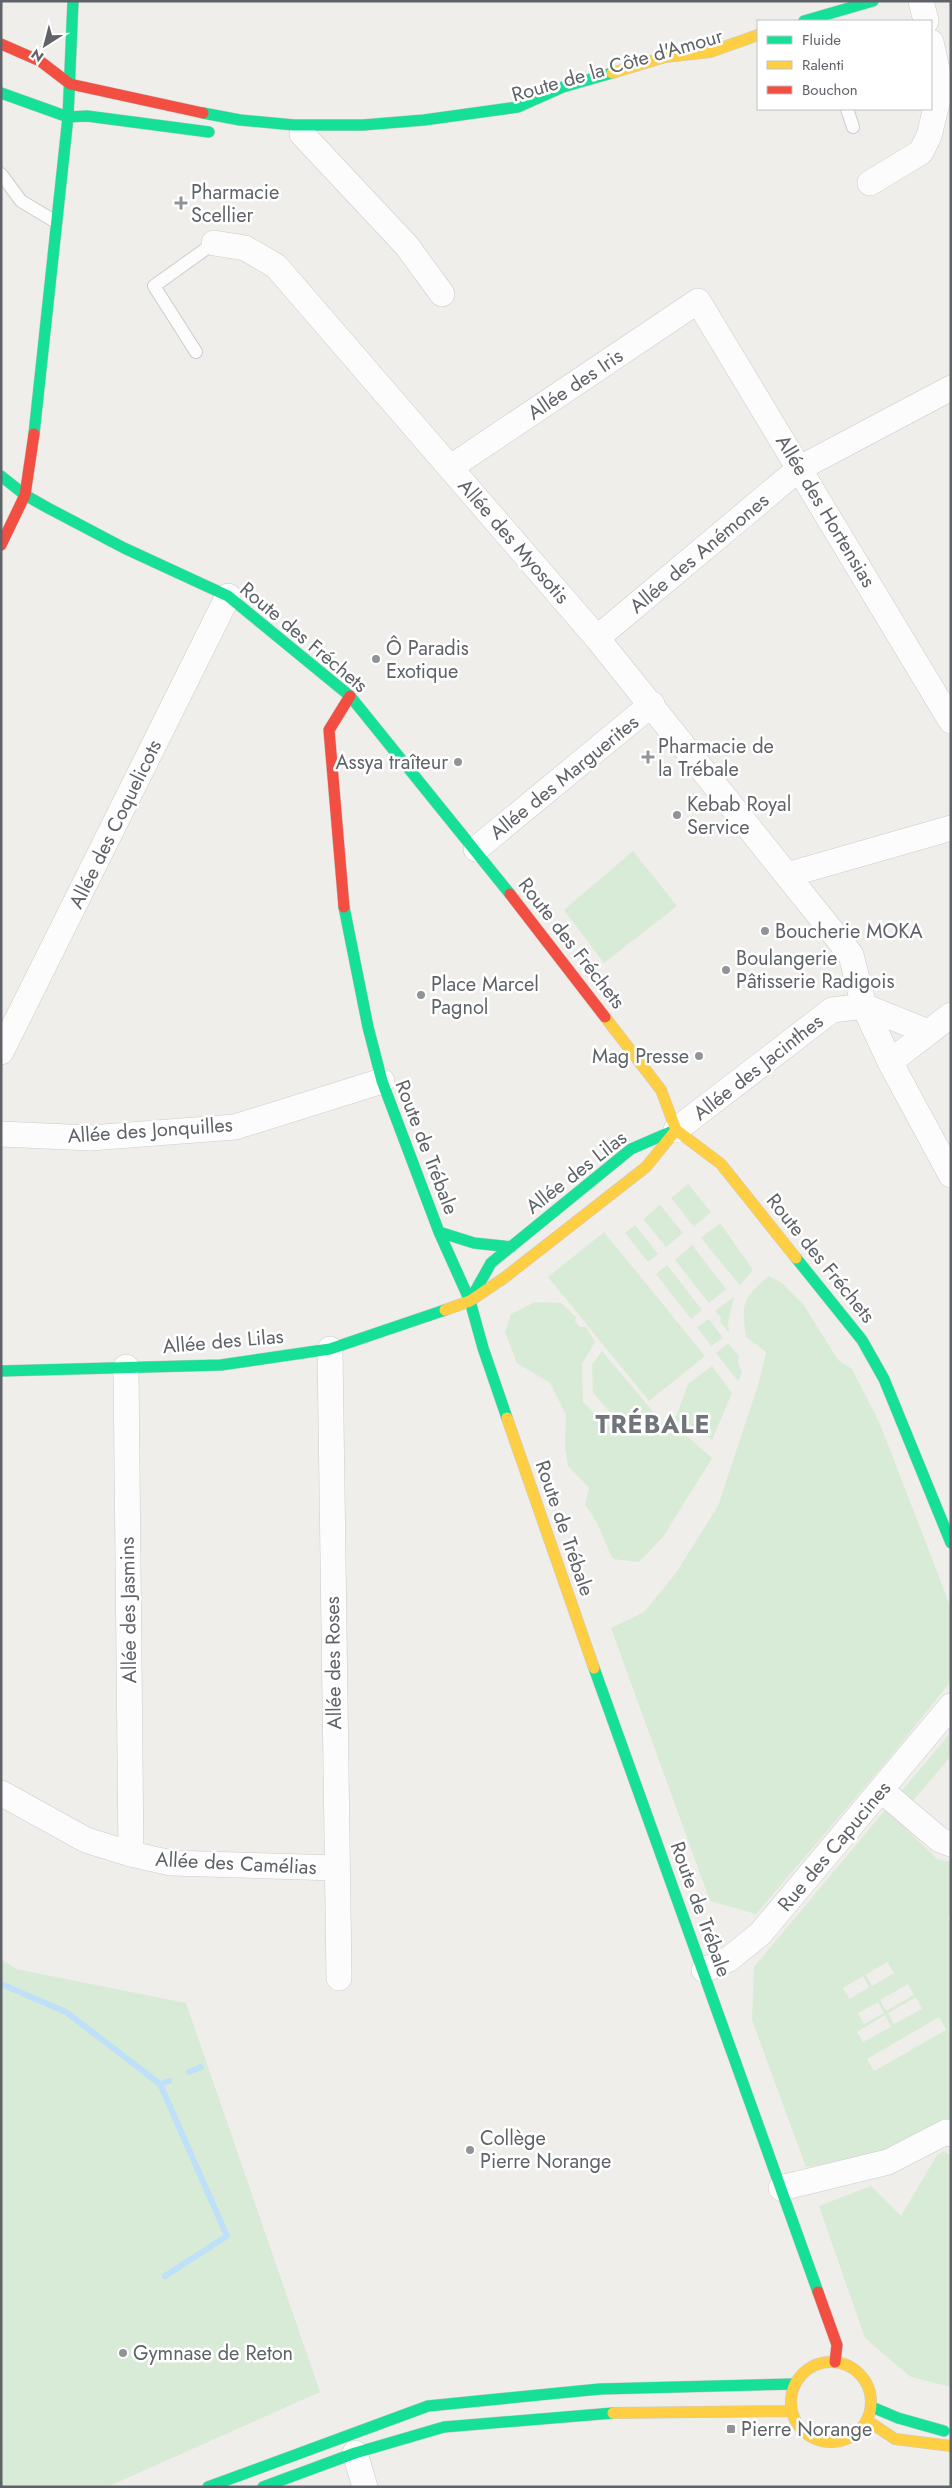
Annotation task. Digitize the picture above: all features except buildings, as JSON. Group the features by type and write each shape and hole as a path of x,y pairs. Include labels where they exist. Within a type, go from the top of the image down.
{"street":[{"path":"1,546 24,494 32,450 68,117 73,1"},
{"path":"921,1 926,20"},
{"path":"808,20 878,3"},
{"path":"837,20 878,3"},
{"name":"Route de la Côte d'Amour","path":"70,84 180,109 240,120 294,125 363,124 424,120 518,107 563,87 665,57 710,52 757,35"},
{"name":"Route de la Côte d'Amour","path":"693,65 757,43"},
{"path":"1,44 40,61 70,84"},
{"path":"870,184 921,152 930,136 946,88 932,45"},
{"path":"1,93 68,117 87,116 222,132"},
{"name":"Route de la Côte d'Amour","path":"252,133 302,134 428,129 514,116 541,109"},
{"path":"302,134 407,246 442,294"},
{"name":"Allée des Myosotis","path":"214,243 245,248 276,266 597,638 652,704 851,955 864,1006 890,1062 951,1174"},
{"name":"Allée des Iris","path":"451,468 698,301"},
{"name":"Allée des Hortensias","path":"698,301 951,721"},
{"name":"Allée des Anémones","path":"597,638 800,468 951,388"},
{"name":"Route des Fréchets","path":"1,476 24,494 124,548 228,596 350,696 476,849 661,1090 676,1130 721,1164 862,1340 884,1379 951,1543"},
{"name":"Allée des Coquelicots","path":"1,1052 228,596"},
{"name":"Route de Trébale","path":"350,696 329,730 343,897 368,1027 382,1081 439,1232 470,1301 483,1348 578,1623 837,2345 835,2362"},
{"name":"Allée des Marguerites","path":"476,849 652,704"},
{"path":"787,876 951,828"},
{"name":"Allée des Jacinthes","path":"676,1130 832,1010 864,1006 928,1032"},
{"path":"890,1062 951,1014"},
{"name":"Allée des Jonquilles","path":"1,1134 90,1138 235,1127 382,1081"},
{"name":"Allée des Lilas","path":"470,1301 491,1263 631,1149 676,1130"},
{"name":"Allée des Lilas","path":"1,1371 86,1370 221,1364 330,1349 470,1301 504,1278 646,1167 676,1130"},
{"path":"439,1232 458,1240 486,1246 511,1247"},
{"name":"Allée des Roses","path":"330,1349 338,1978"},
{"name":"Allée des Jasmins","path":"126,1367 131,1854"},
{"name":"Rue des Capucines","path":"704,1970 763,1943 882,1790 951,1706"},
{"path":"882,1790 940,1840 951,1844"},
{"name":"Allée des Camélias","path":"1,1792 86,1840 131,1854 171,1863 336,1868"},
{"path":"782,2188 888,2162 949,2131"},
{"path":"835,2362 855,2369 866,2381 871,2393 872,2407 868,2421 857,2434 845,2441 828,2443 812,2438 798,2425 791,2411 791,2400 795,2384 801,2375 813,2366 835,2362"},
{"path":"208,2487 428,2406 600,2389 795,2384"},
{"path":"871,2393 886,2396"},
{"path":"872,2407 898,2418 951,2433"},
{"path":"264,2487 355,2453 444,2427 631,2411 791,2411"},
{"path":"868,2421 895,2439 951,2446"},
{"path":"355,2453 365,2487"}],"lane":[{"path":"847,110 853,128"},
{"path":"1,174 21,202 56,222"},
{"path":"196,352 154,286 214,243"}],"green space":[{"path":"633,851 677,906 604,963 564,910"},
{"path":"688,1184 711,1212 694,1227 671,1198"},
{"path":"660,1205 683,1233 666,1247 643,1219"},
{"path":"720,1223 753,1270 740,1285 701,1238"},
{"path":"635,1225 658,1254 648,1262 625,1233"},
{"path":"604,1232 705,1356 649,1401 548,1277"},
{"path":"692,1245 726,1289 709,1303 675,1260"},
{"path":"667,1265 702,1310 691,1319 656,1274"},
{"path":"769,1276 782,1283 803,1304 838,1360 852,1369 880,1424 951,1608 951,1681 891,1756 756,1914 710,1901 611,1628 644,1612 676,1573 718,1506 759,1382 766,1352 746,1337 744,1309 749,1296"},
{"path":"734,1297 728,1322 729,1333 720,1322 721,1318 715,1311"},
{"path":"535,1302 561,1303 576,1317 575,1321 580,1327 586,1327 595,1342 582,1364 583,1402 606,1425 632,1434 654,1431 688,1437 712,1458 663,1537 639,1562 613,1559 597,1524 585,1505 589,1488 568,1466 565,1447 566,1415 550,1383 517,1363 505,1332 511,1314"},
{"path":"709,1319 723,1338 711,1346 697,1327"},
{"path":"728,1343 739,1356 738,1363 742,1373 738,1381 716,1353"},
{"path":"602,1351 660,1420 634,1419 610,1412 593,1393 592,1365"},
{"path":"712,1366 732,1393 712,1440 695,1427 675,1420 688,1384"},
{"path":"951,1732 951,1756 913,1801 901,1792"},
{"path":"886,1809 937,1859 951,1862 951,1912 948,1919 951,1921 951,2118 883,2155 806,2167 752,2020 754,1967","holes":["887,1962 894,1973 872,1986 866,1975","863,1976 869,1987 850,1999 843,1988","908,1984 914,1995 886,2011 880,2000","916,1997 922,2009 894,2024 888,2013","878,2002 884,2013 864,2024 858,2013","885,2015 891,2027 863,2042 857,2032","939,2017 946,2030 874,2071 867,2059"]},
{"path":"1,1959 16,1969 186,2003 320,2392 107,2487 1,2487"},
{"path":"944,2151 951,2156 951,2387 911,2377 865,2338 819,2206 871,2186 901,2216 937,2155"}],"waterway":[{"path":"1,1984 66,2012 160,2084 227,2236 165,2276"},
{"path":"189,2072 201,2067"},
{"path":"160,2084 169,2081"}],"traffic: fast":[{"path":"34,434 68,117 73,1"},
{"path":"807,20 873,1"},
{"path":"203,113 240,120 294,125 363,125 424,120 518,107 563,87 612,73"},
{"path":"1,93 68,117 87,116 209,132"},
{"path":"1,476 25,495 48,508 124,548 228,596 350,696 510,894"},
{"path":"344,907 368,1027 382,1081 439,1232 470,1301 483,1348 507,1418"},
{"path":"473,1295 491,1263 631,1149 675,1130"},
{"path":"439,1232 474,1243 511,1247"},
{"path":"796,1258 862,1340 884,1379 951,1543"},
{"path":"1,1371 221,1365 330,1349 445,1310"},
{"path":"594,1668 818,2292"},
{"path":"208,2487 428,2406 600,2389 795,2384"},
{"path":"872,2407 898,2418 944,2431"},
{"path":"263,2487 355,2453 444,2427 613,2413"}],"traffic: slow":[{"path":"612,73 665,57 710,52 757,35"},
{"path":"605,1017 661,1090 676,1130 721,1164 796,1258"},
{"path":"445,1310 470,1301 504,1278 646,1167 676,1130"},
{"path":"507,1418 594,1668"},
{"path":"823,2362 839,2362 860,2373 871,2394 871,2402 871,2410 860,2431 839,2442 823,2442 809,2436 797,2424 791,2410 791,2394 797,2380 809,2368 823,2362"},
{"path":"613,2413 791,2411"},
{"path":"868,2421 895,2439 951,2446"}],"traffic: jam":[{"path":"1,44 40,61 70,84 203,113"},
{"path":"1,545 25,495 34,434"},
{"path":"344,907 329,730 350,696"},
{"path":"510,894 605,1017"},
{"path":"818,2292 837,2345 835,2362"}],"place":[{"name":"Pharmacie Scellier","path":"181,203"},
{"name":"Ô Paradis Exotique","path":"376,659"},
{"name":"Pharmacie de la Trébale","path":"648,757"},
{"name":"Assya traîteur","path":"458,762"},
{"name":"Kebab Royal Service","path":"677,815"},
{"name":"Boucherie MOKA","path":"765,931"},
{"name":"Boulangerie Pâtisserie Radigois","path":"726,970"},
{"name":"Place Marcel Pagnol","path":"421,995"},
{"name":"Mag Presse","path":"699,1056"},
{"name":"Collège Pierre Norange","path":"470,2150"},
{"name":"Gymnase de Reton","path":"123,2353"},
{"name":"Pierre Norange","path":"731,2429"}],"district":[{"name":"TRÉBALE","path":"653,1424"}]}
